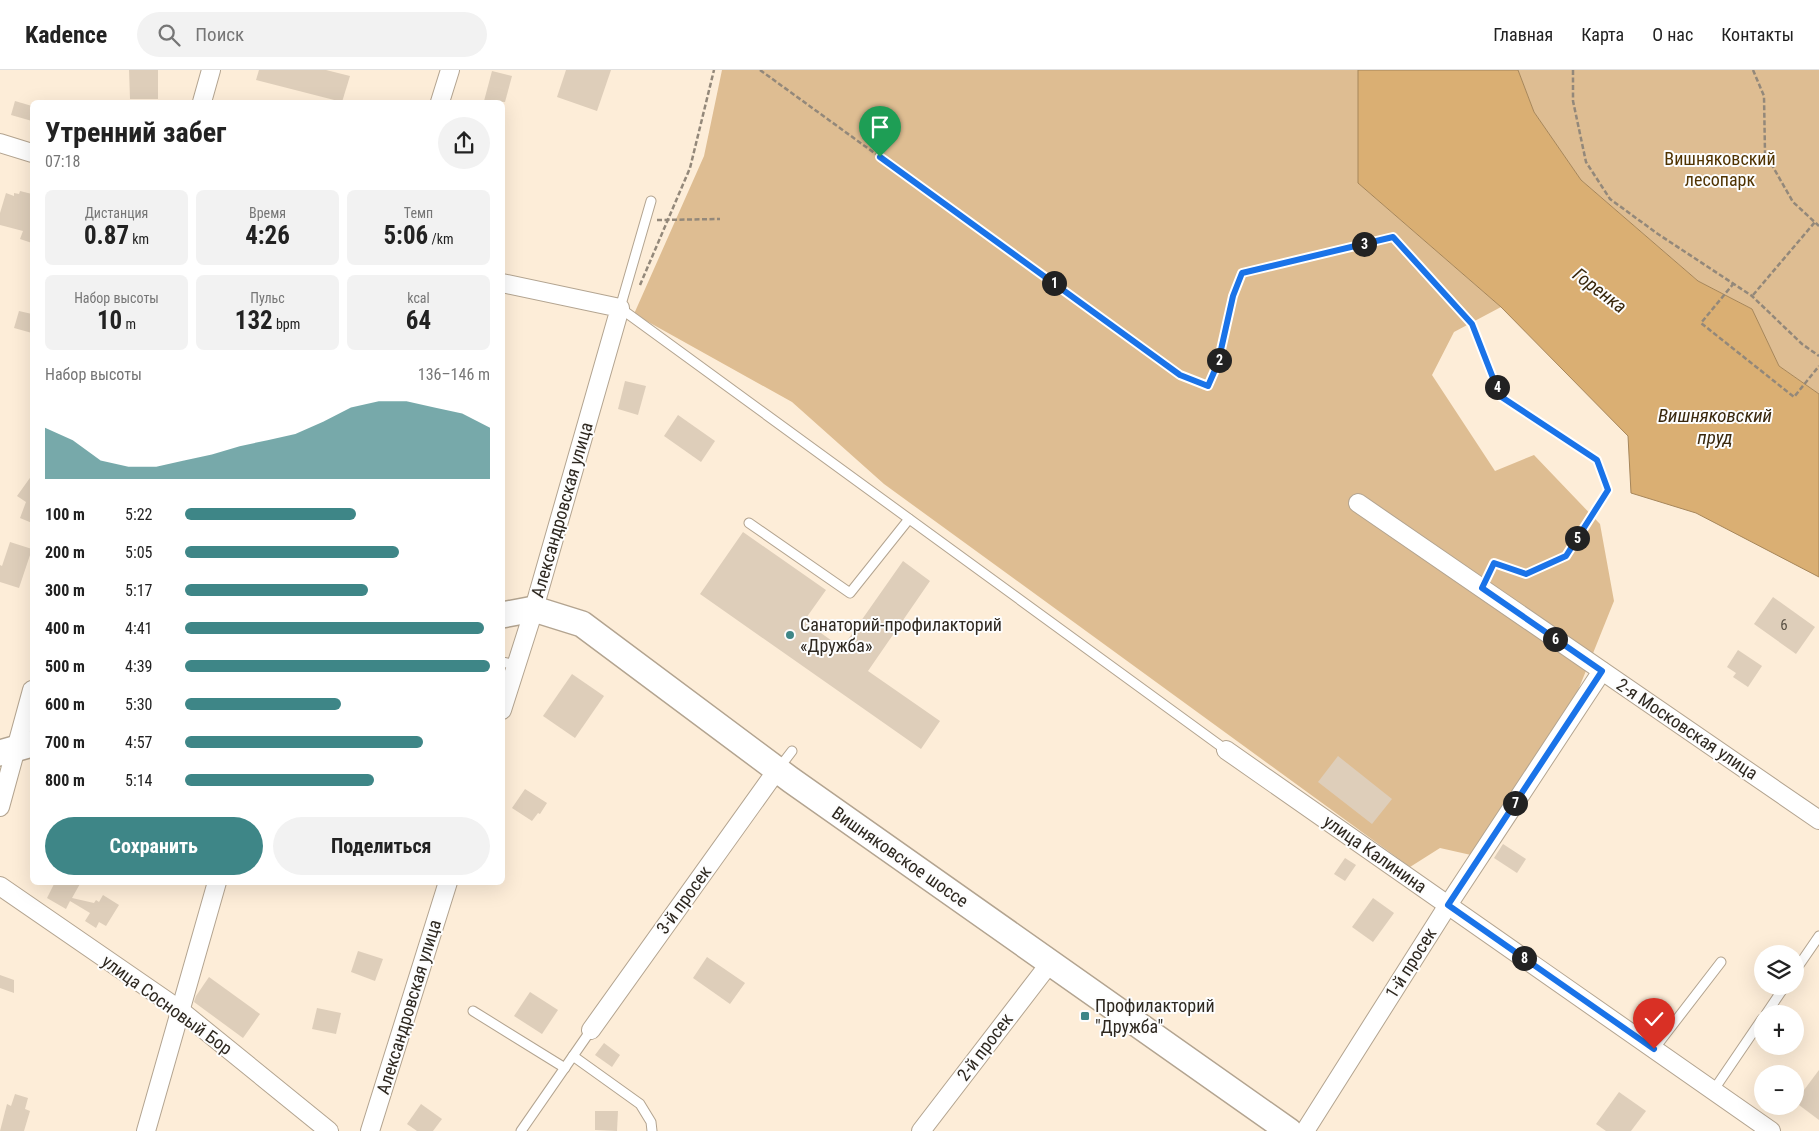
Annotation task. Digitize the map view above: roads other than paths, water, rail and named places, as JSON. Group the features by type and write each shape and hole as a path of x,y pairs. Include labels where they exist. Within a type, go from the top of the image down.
{"street":[{"path":"203,100 211,70"},
{"path":"441,100 450,70"},
{"path":"0,143 30,152"},
{"path":"505,284 620,308"},
{"name":"Александровская улица","path":"505,693 510,664 534,609 620,308"},
{"name":"2-я Московская улица","path":"1358,502 1482,588 1605,667 1819,820"},
{"name":"Вишняковское шоссе","path":"505,614 534,609 582,624 785,761 1050,963 1289,1131"},
{"name":"1-й просек","path":"1305,1131 1448,905 1605,667"},
{"path":"0,808 30,697"},
{"name":"улица Калинина","path":"1226,750 1771,1131"},
{"name":"3-й просек","path":"591,1030 785,761"},
{"path":"146,1131 216,885"},
{"name":"Александровская улица","path":"370,1131 447,885"},
{"name":"улица Сосновый Бор","path":"0,886 180,1010 329,1131"},
{"name":"2-й просек","path":"921,1131 1050,963"}],"lane":[{"path":"651,201 620,308 1226,750"},
{"path":"749,523 850,593 909,518"},
{"path":"1804,958 1819,936"},
{"path":"1654,1049 1721,962"},
{"path":"473,1011 565,1068"},
{"path":"521,1131 591,1030"},
{"path":"1714,1091 1754,1031"},
{"path":"573,1056 640,1104 651,1122 652,1131"}],"water":[{"name":"Вишняковский пруд","path":"1358,70 1518,70 1534,112 1581,180 1698,281 1752,309 1779,366 1819,394 1819,577 1696,513 1631,493 1628,436 1501,307 1358,183"}],"place":[{"name":"Санаторий-профилакторий «Дружба»","path":"790,635"},
{"name":"Профилакторий \"Дружба\"","path":"1085,1016"}],"park label":[{"name":"Вишняковский лесопарк","path":"1720,169"}],"water label":[{"name":"Горенка","path":"1600,290"}]}
